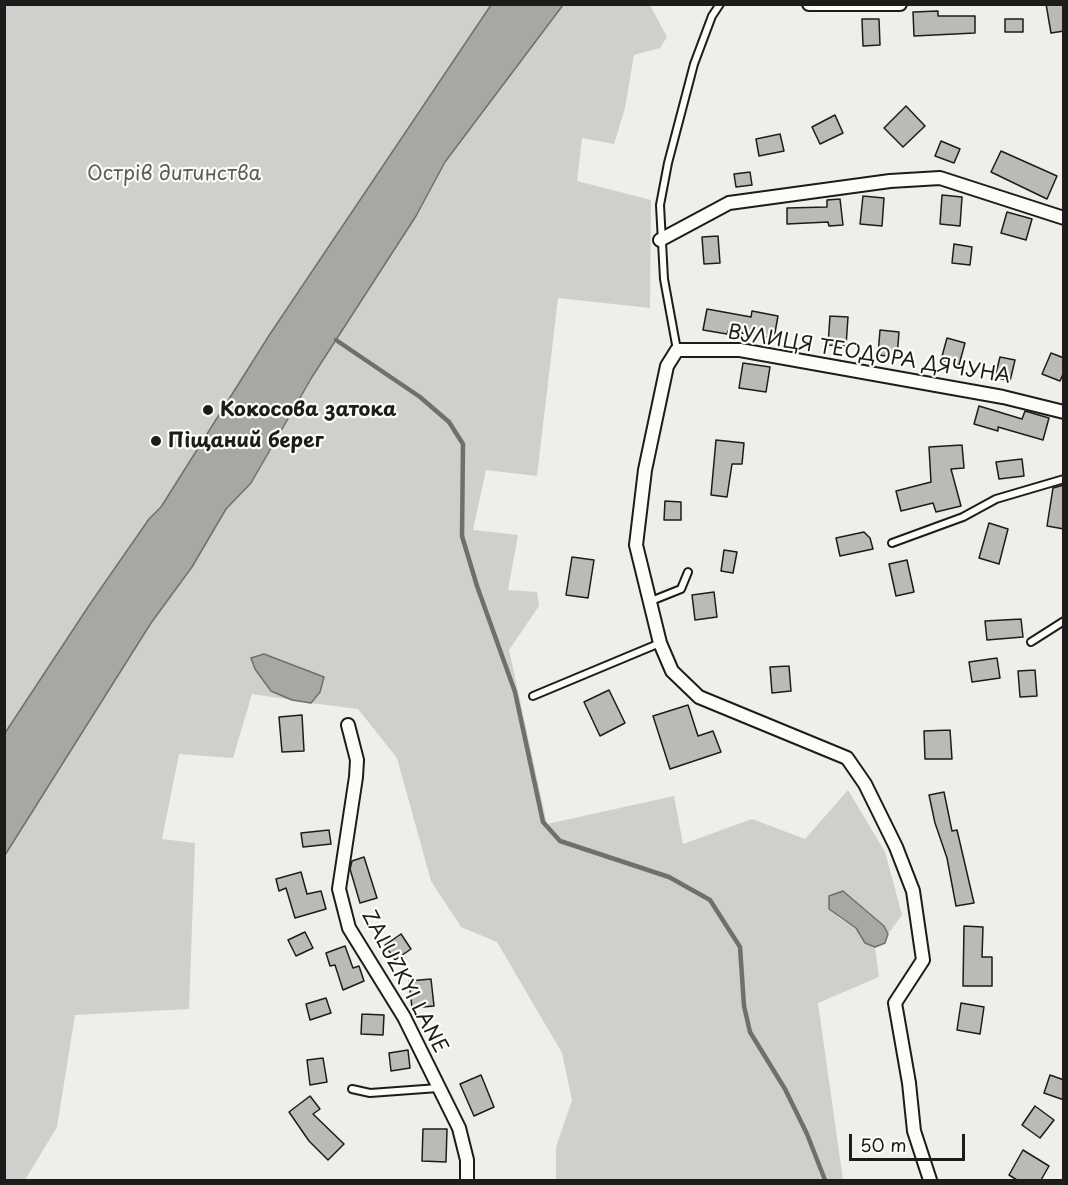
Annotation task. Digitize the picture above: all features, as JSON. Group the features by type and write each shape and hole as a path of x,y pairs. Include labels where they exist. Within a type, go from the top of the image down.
{"street":[{"path":"809,4 878,7 900,4"},
{"path":"660,240 729,203 900,180 940,178 1064,218"},
{"path":"677,350 667,366 645,470 636,545 660,643 672,671 699,697 847,758 865,784 891,836 913,891 921,934 923,960 895,1004 909,1083 914,1131 930,1180"},
{"name":"ВУЛИЦЯ ТЕОДОРА ДЯЧУНА","path":"677,350 740,350 1003,397 1064,412"},
{"name":"ZALUZKYI LANE","path":"348,725 357,760 339,889 349,928 404,1017 459,1128 467,1160 467,1180"}],"lane":[{"path":"677,350 664,279 660,240 660,205 678,118 712,16 720,4"},
{"path":"891,543 963,517 996,499 1064,479"},
{"path":"651,602 681,589 688,572"},
{"path":"1031,642 1064,621"},
{"path":"533,696 660,643"},
{"path":"352,1089 370,1093 438,1088"}],"green space":[{"name":"Острів дитинства","path":"4,5 491,5 270,334 161,507 149,519 90,604 5,733"},
{"path":"563,5 650,5 667,37 660,48 634,55 625,108 614,144 582,138 577,181 651,200 650,308 558,298 537,476 486,470 473,530 518,535 508,590 537,592 539,606 509,650 547,824 674,796 683,844 752,819 805,839 848,790 885,852 902,915 888,934 884,925 843,891 829,896 838,917 856,928 865,943 875,947 879,977 818,1003 843,1180 556,1180 556,1147 572,1100 562,1053 497,942 461,927 431,881 397,758 358,709 311,703 320,692 323,677 264,654 255,669 271,691 292,700 252,694 233,758 179,754 162,839 195,843 189,1009 75,1015 57,1127 25,1180 5,1180 5,855 151,623 192,568 226,509 251,483 312,377 416,216 445,162"}],"shaded area":[{"path":"491,5 563,5 445,162 416,216 312,377 251,483 226,509 192,567 151,623 5,855 5,733 90,604 149,519 161,507 270,334"},
{"path":"264,654 324,677 320,692 311,703 292,700 271,691 255,669 251,658"},
{"path":"843,891 884,926 888,934 885,943 875,947 865,943 856,928 829,909 829,896"}],"building":[{"path":"1046,4 1064,4 1064,31 1051,33"},
{"path":"938,11 938,16 975,16 975,33 914,36 913,12"},
{"path":"862,19 879,19 880,45 863,46"},
{"path":"1005,19 1023,19 1023,32 1005,32"},
{"path":"906,106 925,126 903,147 884,128"},
{"path":"835,115 843,133 820,144 812,127"},
{"path":"780,134 784,151 759,156 756,139"},
{"path":"941,141 960,149 954,163 935,156"},
{"path":"1001,151 1057,176 1047,199 991,172"},
{"path":"750,172 752,185 736,187 734,174"},
{"path":"942,195 962,197 960,226 940,224"},
{"path":"863,196 884,198 882,226 860,224"},
{"path":"840,199 843,225 829,226 828,222 787,224 787,208 827,207 827,200"},
{"path":"1007,212 1032,219 1026,240 1001,233"},
{"path":"718,236 720,263 704,264 702,237"},
{"path":"954,244 972,247 970,265 952,263"},
{"path":"707,309 751,317 752,311 778,316 774,338 728,331 727,334 703,330"},
{"path":"830,316 848,317 846,346 828,345"},
{"path":"880,330 899,332 897,357 878,355"},
{"path":"947,338 965,343 959,365 941,360"},
{"path":"1051,353 1064,358 1064,372 1060,381 1042,374"},
{"path":"1000,357 1015,360 1010,381 995,377"},
{"path":"743,363 770,367 766,392 739,388"},
{"path":"979,406 1022,419 1025,411 1049,418 1043,440 998,427 998,431 974,424"},
{"path":"716,440 744,443 742,464 732,464 727,497 711,495"},
{"path":"962,445 964,468 951,469 961,506 936,512 933,503 901,511 896,491 931,482 929,447"},
{"path":"1022,459 1024,476 999,479 996,462"},
{"path":"1064,485 1064,529 1047,526 1053,488"},
{"path":"665,501 681,502 681,520 664,520"},
{"path":"989,523 1008,529 999,564 979,558"},
{"path":"864,532 870,538 873,549 840,556 836,538"},
{"path":"724,550 737,552 733,573 721,571"},
{"path":"572,557 594,560 588,598 566,595"},
{"path":"907,560 914,592 896,596 889,564"},
{"path":"714,592 717,617 695,620 692,595"},
{"path":"1021,619 1023,637 987,640 985,621"},
{"path":"997,658 1000,678 972,682 969,662"},
{"path":"789,666 791,691 772,693 770,667"},
{"path":"1035,670 1037,696 1020,697 1018,671"},
{"path":"609,690 625,723 600,736 584,702"},
{"path":"688,705 698,736 713,731 721,752 670,769 653,716"},
{"path":"302,715 304,751 282,752 279,717"},
{"path":"950,730 952,759 925,759 924,731"},
{"path":"944,792 952,831 957,830 974,903 956,906 947,858 935,823 929,795"},
{"path":"329,830 331,844 303,847 301,833"},
{"path":"364,857 377,898 360,903 350,869 352,861"},
{"path":"301,872 307,894 321,891 326,909 295,918 286,888 279,891 276,879"},
{"path":"964,926 983,927 982,957 992,957 992,986 963,986"},
{"path":"305,932 313,948 296,956 288,940"},
{"path":"401,934 411,949 395,960 385,945"},
{"path":"345,946 353,968 359,966 364,981 343,990 335,965 330,966 326,953"},
{"path":"431,979 434,1006 412,1008 409,981"},
{"path":"326,998 331,1013 310,1020 306,1004"},
{"path":"961,1003 984,1007 980,1034 957,1030"},
{"path":"362,1014 384,1015 383,1035 361,1034"},
{"path":"408,1050 410,1068 391,1071 389,1053"},
{"path":"323,1058 327,1082 310,1085 307,1060"},
{"path":"481,1075 494,1107 474,1116 460,1084"},
{"path":"1050,1075 1064,1080 1064,1100 1044,1093"},
{"path":"310,1096 320,1109 313,1114 344,1144 328,1160 309,1141 289,1112"},
{"path":"1035,1106 1054,1120 1040,1138 1022,1125"},
{"path":"423,1129 447,1129 446,1162 422,1161"},
{"path":"1023,1150 1049,1166 1041,1180 1017,1180 1009,1175"}],"waterway":[{"path":"336,340 420,397 449,422 463,444 462,536 477,586 515,692 543,822 560,841 669,877 710,900 740,947 744,1006 750,1032 785,1089 807,1134 825,1180"}],"place":[{"name":"Кокосова затока","path":"208,410"},
{"name":"Піщаний берег","path":"156,441"}]}
